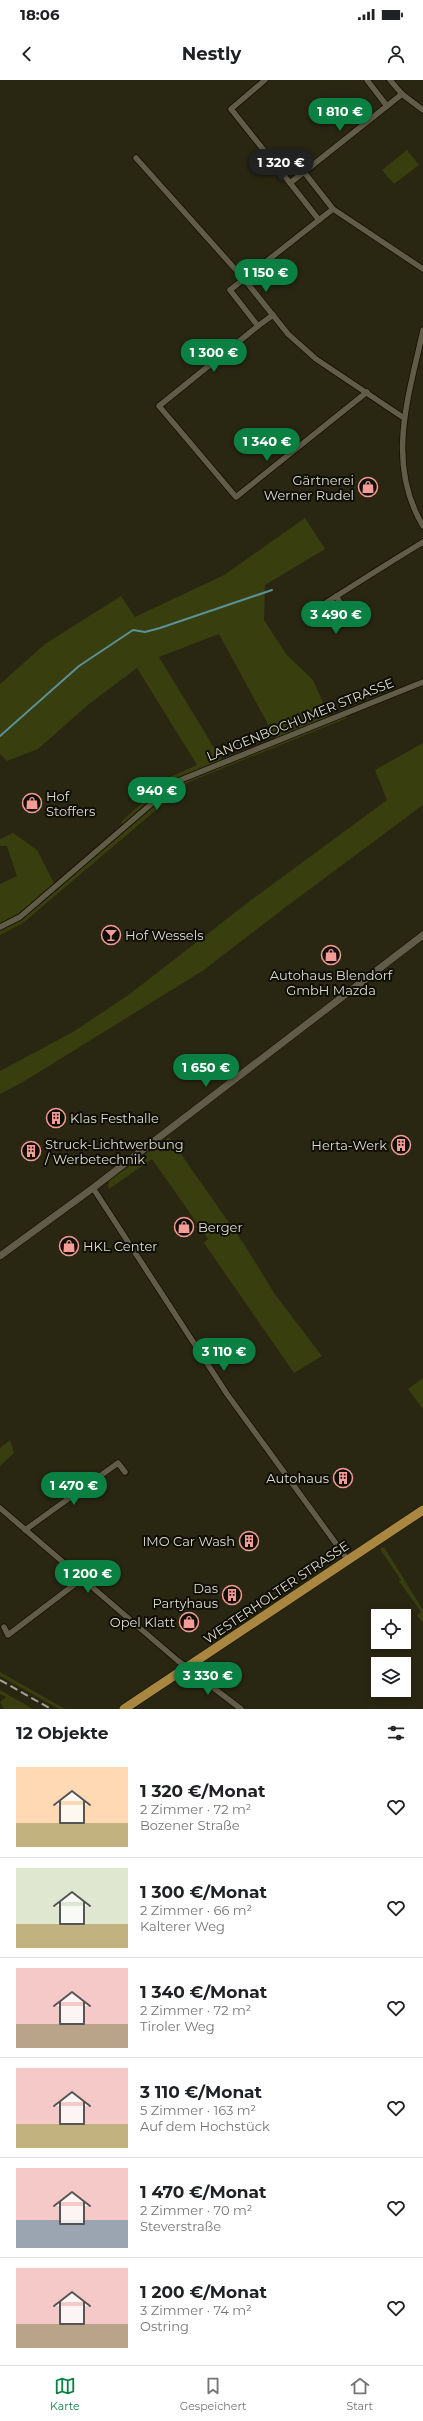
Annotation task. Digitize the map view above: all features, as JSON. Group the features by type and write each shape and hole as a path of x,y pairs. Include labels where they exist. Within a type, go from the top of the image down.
{"main road":[{"name":"WESTERHOLTER STRASSE","path":"124,1709 423,1510"}],"street":[{"path":"265,80 231,109 319,220"},
{"path":"367,80 387,106"},
{"path":"390,80 402,94 423,110"},
{"path":"290,183 402,94"},
{"path":"136,158 244,280 288,334 316,359 404,418"},
{"path":"304,172 333,209 423,269"},
{"path":"258,326 230,290 333,209"},
{"path":"273,315 159,406 236,497 367,392"},
{"path":"423,330 404,418 402,449 404,480 412,508 423,526"},
{"path":"336,596 350,619 338,626 324,604 336,596 423,542"},
{"name":"LANGENBOCHUMER STRASSE","path":"0,927 20,917 178,781 423,682"},
{"path":"0,1256 93,1188 423,935"},
{"path":"93,1188 227,1394 348,1560"},
{"path":"25,1530 118,1463 125,1472"},
{"path":"0,1508 186,1667 241,1709"},
{"path":"4,1627 8,1635 83,1578"}],"green space":[{"path":"407,150 419,165 394,184 382,170"},
{"path":"305,518 325,549 265,585 264,620 286,654 313,680 330,718 345,712 347,718 189,782 23,923 0,935 0,884 17,876 7,846 0,846 0,839 13,833 37,850 56,887 124,828 121,822 170,777 197,765 137,668 89,704 38,749 7,761 0,754 0,684 45,644 121,596 135,617 224,575","holes":["219,634 276,739 222,761 159,657"]},
{"path":"423,743 423,805 204,970 23,1082 0,1094 0,1071 73,1032 127,996 246,904 387,800 375,770"},
{"path":"169,1137 244,1244 274,1293 322,1356 294,1373 204,1243 208,1239 152,1159 109,1189 108,1185 110,1180"},
{"path":"423,1378 423,1409 408,1389"},
{"path":"10,1440 14,1453 0,1466 0,1448"},
{"path":"384,1547 423,1610 423,1623 417,1615 421,1612 399,1581 401,1580 380,1549"},
{"path":"0,1672 65,1709 59,1709 0,1676"},
{"path":"0,1690 33,1709 4,1709 0,1702 6,1697 0,1694"}],"waterway":[{"path":"0,736 79,666 133,630 145,632 160,628 272,590"}],"railway":[{"path":"0,1680 51,1709"}],"place":[{"name":"Gärtnerei Werner Rudel","path":"368,487"},
{"name":"Hof Stoffers","path":"32,803"},
{"name":"Hof Wessels","path":"111,935"},
{"name":"Autohaus Blendorf GmbH Mazda","path":"331,955"},
{"name":"Klas Festhalle","path":"56,1118"},
{"name":"Herta-Werk","path":"401,1145"},
{"name":"Struck-Lichtwerbung / Werbetechnik","path":"31,1151"},
{"name":"Berger","path":"184,1227"},
{"name":"HKL Center","path":"69,1246"},
{"name":"Autohaus","path":"343,1478"},
{"name":"IMO Car Wash","path":"249,1541"},
{"name":"Das Partyhaus","path":"232,1595"},
{"name":"Opel Klatt","path":"189,1622"}]}
